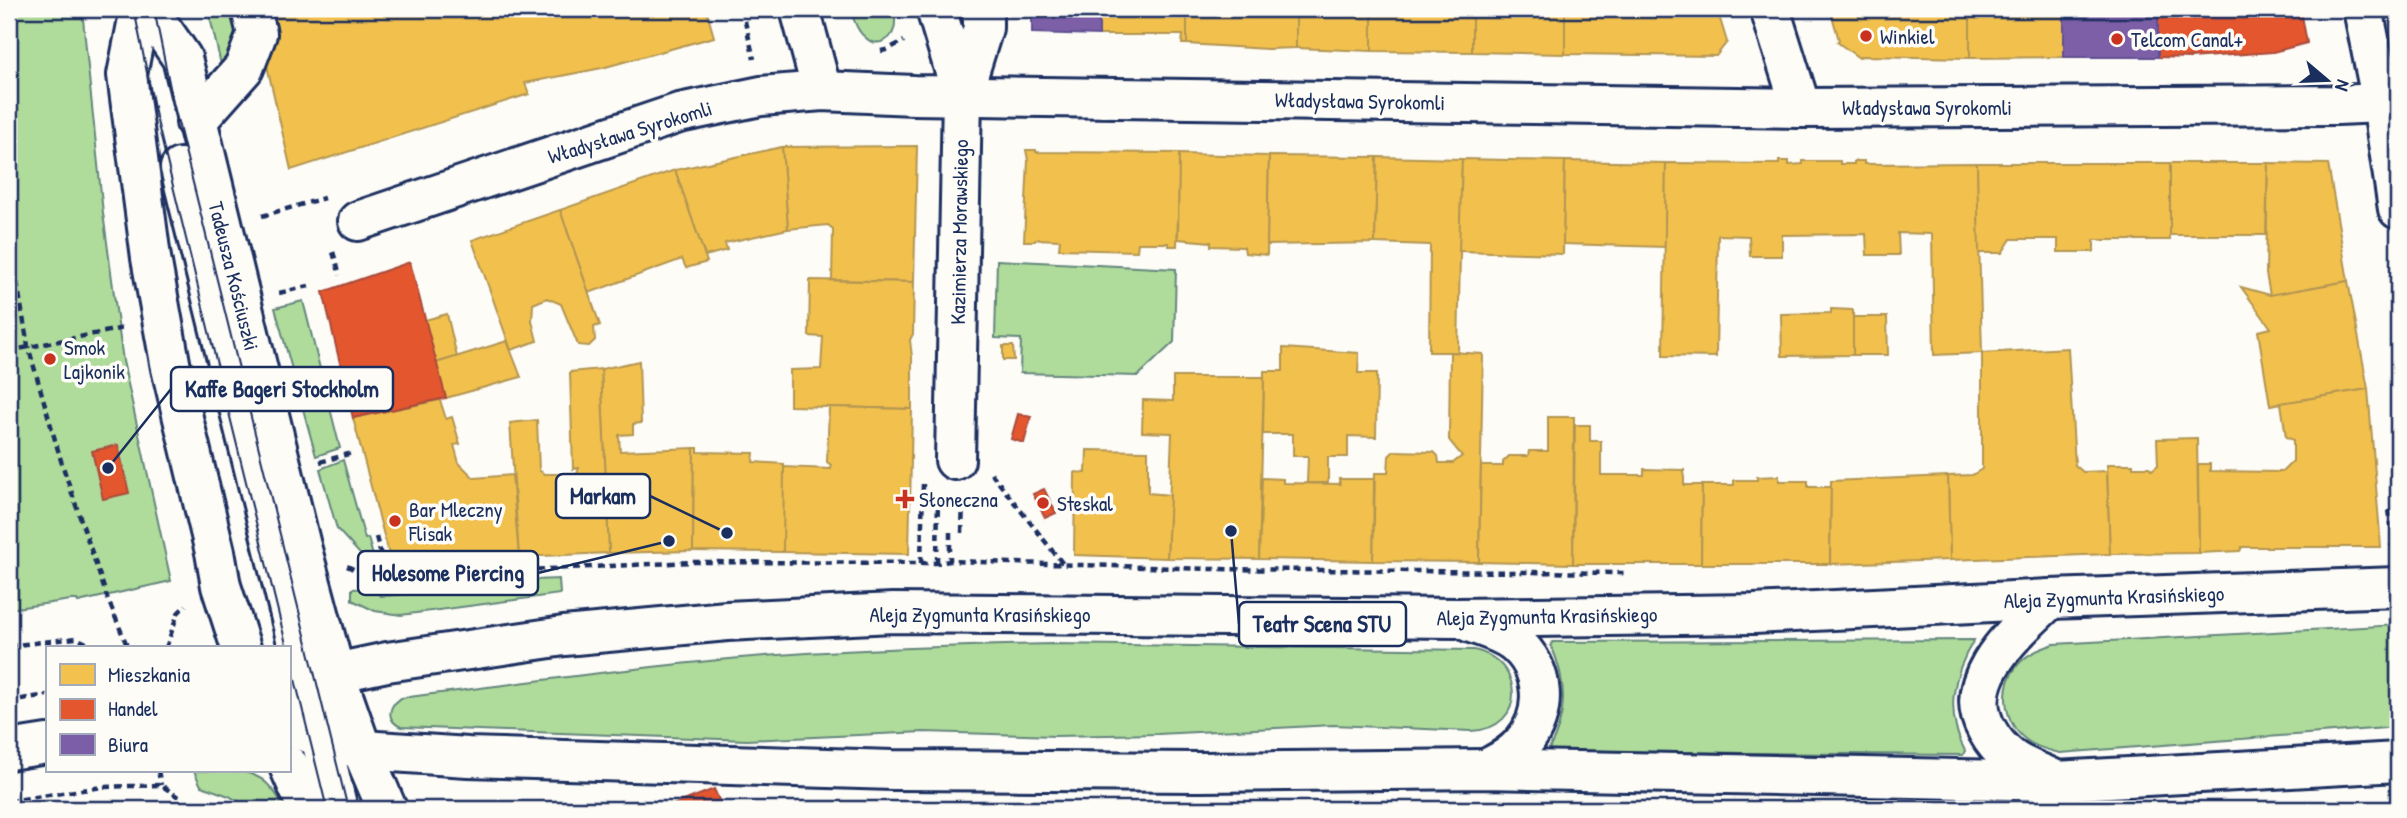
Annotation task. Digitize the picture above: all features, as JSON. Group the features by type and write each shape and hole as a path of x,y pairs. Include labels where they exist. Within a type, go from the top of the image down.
{"main road":[{"name":"Tadeusza Kościuszki","path":"144,9 181,58 301,546 311,689"},
{"path":"144,9 127,75 154,281 168,355 215,552 220,586 240,646"},
{"path":"144,9 166,112 311,689 304,732 338,809"},
{"path":"196,122 244,68 257,34 251,9"},
{"path":"800,9 822,91"},
{"name":"Kazimierza Morawskiego","path":"936,9 962,95 955,460"},
{"path":"962,95 983,28 984,9"},
{"path":"1770,9 1801,108"},
{"path":"2363,9 2394,157 2398,209"},
{"name":"Władysława Syrokomli","path":"358,221 679,113 761,96 822,91 1801,108 2382,103"},
{"name":"Aleja Zygmunta Krasińskiego","path":"311,689 387,662 564,636 741,620 893,613 1458,618 1754,614 2050,599 2398,587"},
{"path":"2050,599 2010,637 1993,660 1981,685 1979,704 1982,722 1994,742 2012,758 2056,781"},
{"path":"1458,618 1502,635 1515,643 1527,656 1537,674 1541,693 1532,729 1522,744 1507,758 1486,769"},
{"path":"311,689 362,750 387,809"},
{"path":"304,732 362,750 482,757 893,770 1199,772 1486,769 2056,781 2398,762"},
{"path":"9,750 46,744"},
{"path":"290,768 308,809"}],"path":[{"path":"742,9 751,48"},
{"path":"876,51 886,50 903,42 905,32"},
{"path":"9,235 28,346 62,464 107,597 127,646"},
{"path":"288,291 309,286"},
{"path":"9,351 132,326"},
{"path":"318,462 352,453"},
{"path":"921,562 923,459 983,463 1063,564"},
{"path":"937,509 937,563"},
{"path":"2389,510 2394,542 2389,549"},
{"path":"950,532 950,561"},
{"path":"376,537 383,562 382,587 387,592 441,588 453,572"},
{"path":"338,562 360,572 383,577 693,562 950,561 1211,569 1629,573"},
{"path":"167,646 178,613 187,604"},
{"path":"9,646 76,638 93,646"},
{"path":"9,701 46,695"},
{"path":"158,772 160,785"},
{"path":"9,801 102,787 160,785 184,802 208,809"},
{"path":"166,809 184,802"},
{"path":"184,802 184,809"}],"green space":[{"path":"9,9 82,9 103,213 123,361 171,581 78,602 71,600 9,609"},
{"path":"208,9 233,9 239,38 223,73"},
{"path":"869,9 894,9 893,33 886,40 871,42 857,27 852,14"},
{"path":"997,260 1176,269 1174,342 1138,376 1020,373 1021,339 995,338"},
{"path":"303,301 340,448 316,456 275,308"},
{"path":"343,460 365,539 368,538 375,563 369,564 337,529 320,469"},
{"path":"559,579 560,594 401,615 375,611 352,600 352,589 373,588 381,596 445,592 451,583"},
{"path":"2398,625 2398,727 2060,753 2025,739 2008,714 2006,694 2011,674 2029,655 2054,644"},
{"path":"1974,640 1960,667 1954,695 1955,723 1965,751 1963,755 1548,751 1559,724 1563,698 1560,672 1551,645 1553,642"},
{"path":"1053,644 1474,650 1491,656 1503,667 1510,679 1513,694 1511,707 1503,719 1490,727 1471,731 1333,725 1158,734 1056,736 924,732 747,740 401,727 393,721 391,715 393,705 401,698 655,666 818,652"},
{"path":"194,772 247,773 265,781 276,794 280,809 251,809 229,796 201,786"}],"building: Mieszkania":[{"path":"254,9 706,9 714,37 602,68 525,83 529,94 291,170"},
{"path":"1099,9 1187,9 1187,44 1182,44 1183,35 1099,35"},
{"path":"1187,9 1296,9 1296,48 1187,44"},
{"path":"1296,9 1372,9 1372,51 1296,48"},
{"path":"1372,9 1472,9 1472,52 1372,51"},
{"path":"1472,9 1565,9 1565,54 1472,52"},
{"path":"1565,9 1619,9 1619,12 1626,13 1628,9 1717,9 1727,42 1716,56 1565,54"},
{"path":"1830,9 1970,9 1970,58 1859,58 1837,42 1839,40"},
{"path":"1970,9 2064,9 2064,57 1970,58"},
{"path":"917,146 914,282 832,280 833,229 828,225 788,229 782,147"},
{"path":"782,147 788,229 725,243 727,250 705,256 675,170"},
{"path":"1026,150 1180,153 1177,246 1168,246 1168,243 1138,243 1137,251 1059,249 1060,240 1024,241 1028,160"},
{"path":"1179,154 1269,156 1267,255 1245,253 1244,247 1211,246 1211,242 1178,239"},
{"path":"1269,156 1377,157 1375,243 1267,245"},
{"path":"1377,157 1462,159 1458,352 1429,352 1430,245 1375,243"},
{"path":"1462,159 1565,161 1563,254 1459,251"},
{"path":"1565,161 1666,163 1665,247 1563,244"},
{"path":"1779,161 1789,161 1789,165 1803,164 1803,161 1840,161 1840,164 1854,164 1854,161 1864,161 1864,164 1977,163 1982,353 1934,355 1932,234 1898,233 1899,255 1867,255 1866,234 1782,235 1782,256 1750,256 1749,236 1718,235 1716,357 1663,356 1666,163 1779,164"},
{"path":"1977,163 2170,163 2170,240 2094,240 2094,252 2058,252 2058,239 2011,239 2002,253 1979,253"},
{"path":"2170,163 2268,163 2266,235 2170,235"},
{"path":"2268,163 2328,164 2348,281 2270,295 2266,274"},
{"path":"675,170 707,262 686,268 682,259 589,293 560,210"},
{"path":"560,210 600,325 594,327 595,340 589,346 578,345 561,304 547,298 533,304 532,321 537,341 511,350 472,240"},
{"path":"810,280 914,282 913,334 910,340 912,409 790,406 790,370 821,369 823,337 809,336"},
{"path":"2348,281 2368,389 2270,405 2258,331 2271,328 2241,287 2270,295"},
{"path":"1831,309 1853,310 1853,355 1782,356 1781,314 1831,313"},
{"path":"447,314 457,357 436,363 425,320"},
{"path":"1853,317 1887,317 1888,355 1853,355"},
{"path":"507,341 521,377 446,398 436,363"},
{"path":"1003,346 1013,346 1014,360 1003,360"},
{"path":"1283,348 1359,353 1358,373 1377,373 1376,437 1348,436 1348,457 1328,457 1328,483 1307,483 1308,456 1293,456 1293,434 1263,434 1264,371 1283,371"},
{"path":"2068,348 2075,465 2083,472 2107,471 2110,554 1950,560 1948,476 1972,475 1982,469 1982,353"},
{"path":"1450,352 1483,354 1479,562 1373,561 1375,473 1388,473 1389,456 1394,451 1434,452 1439,463 1453,463 1462,456 1449,440"},
{"path":"639,361 641,423 633,424 633,434 619,435 620,451 694,448 693,551 609,553 601,369"},
{"path":"601,369 609,553 519,557 510,423 537,420 539,470 544,474 577,474 579,468 573,469 570,372"},
{"path":"1173,377 1264,377 1259,559 1167,558 1172,433 1142,432 1143,400 1173,401"},
{"path":"2368,389 2381,547 2242,547 2240,551 2199,553 2198,464 2210,464 2210,471 2282,472 2293,461 2293,440 2286,437 2281,403"},
{"path":"440,400 446,419 452,417 460,444 454,445 459,463 474,478 512,475 519,557 392,566 353,418"},
{"path":"829,407 912,409 909,554 783,552 783,467 831,469 827,462"},
{"path":"1548,417 1574,417 1573,564 1479,562 1481,466 1503,466 1509,456 1528,456 1529,451 1548,451"},
{"path":"1575,425 1590,425 1590,441 1601,441 1601,475 1644,475 1644,469 1684,470 1684,485 1702,485 1701,564 1573,564"},
{"path":"2197,438 2199,553 2110,554 2107,464 2133,464 2133,467 2149,467 2152,470 2158,465 2157,439"},
{"path":"694,448 698,448 698,452 754,453 753,462 784,464 783,552 693,551"},
{"path":"1087,450 1148,451 1148,493 1170,495 1167,558 1074,555 1075,472 1086,473"},
{"path":"1779,476 1779,481 1808,481 1808,487 1831,487 1830,564 1701,564 1702,485 1734,485 1734,480"},
{"path":"1948,476 1950,560 1830,564 1831,481"},
{"path":"1262,478 1283,479 1283,483 1340,484 1339,479 1374,479 1373,561 1259,559"}],"building: Handel":[{"path":"2158,9 2303,9 2301,10 2307,43 2273,52 2190,58 2158,57"},
{"path":"410,262 446,398 353,418 323,292"},
{"path":"1018,414 1031,417 1024,443 1011,439"},
{"path":"118,445 129,493 103,499 92,451"},
{"path":"1044,489 1056,513 1045,518 1033,494"},
{"path":"714,789 723,809 663,809"}],"building: Biura":[{"path":"1032,9 1099,9 1099,35 1032,33"},
{"path":"2064,9 2158,9 2158,57 2064,57"}],"tram line":[{"path":"134,9 156,117 287,646"},
{"path":"154,9 173,102 348,809"},
{"path":"290,659 327,809"}],"place":[{"name":"Winkiel","path":"1866,36"},
{"name":"Telcom Canal+","path":"2117,39"},
{"name":"Smok Lajkonik","path":"50,359"},
{"name":"Kaffe Bageri Stockholm","path":"108,468"},
{"name":"Słoneczna","path":"905,499"},
{"name":"Steskal","path":"1043,503"},
{"name":"Bar Mleczny Flisak","path":"395,521"},
{"name":"Teatr Scena STU","path":"1231,531"},
{"name":"Markam","path":"727,533"},
{"name":"Holesome Piercing","path":"669,541"}]}
